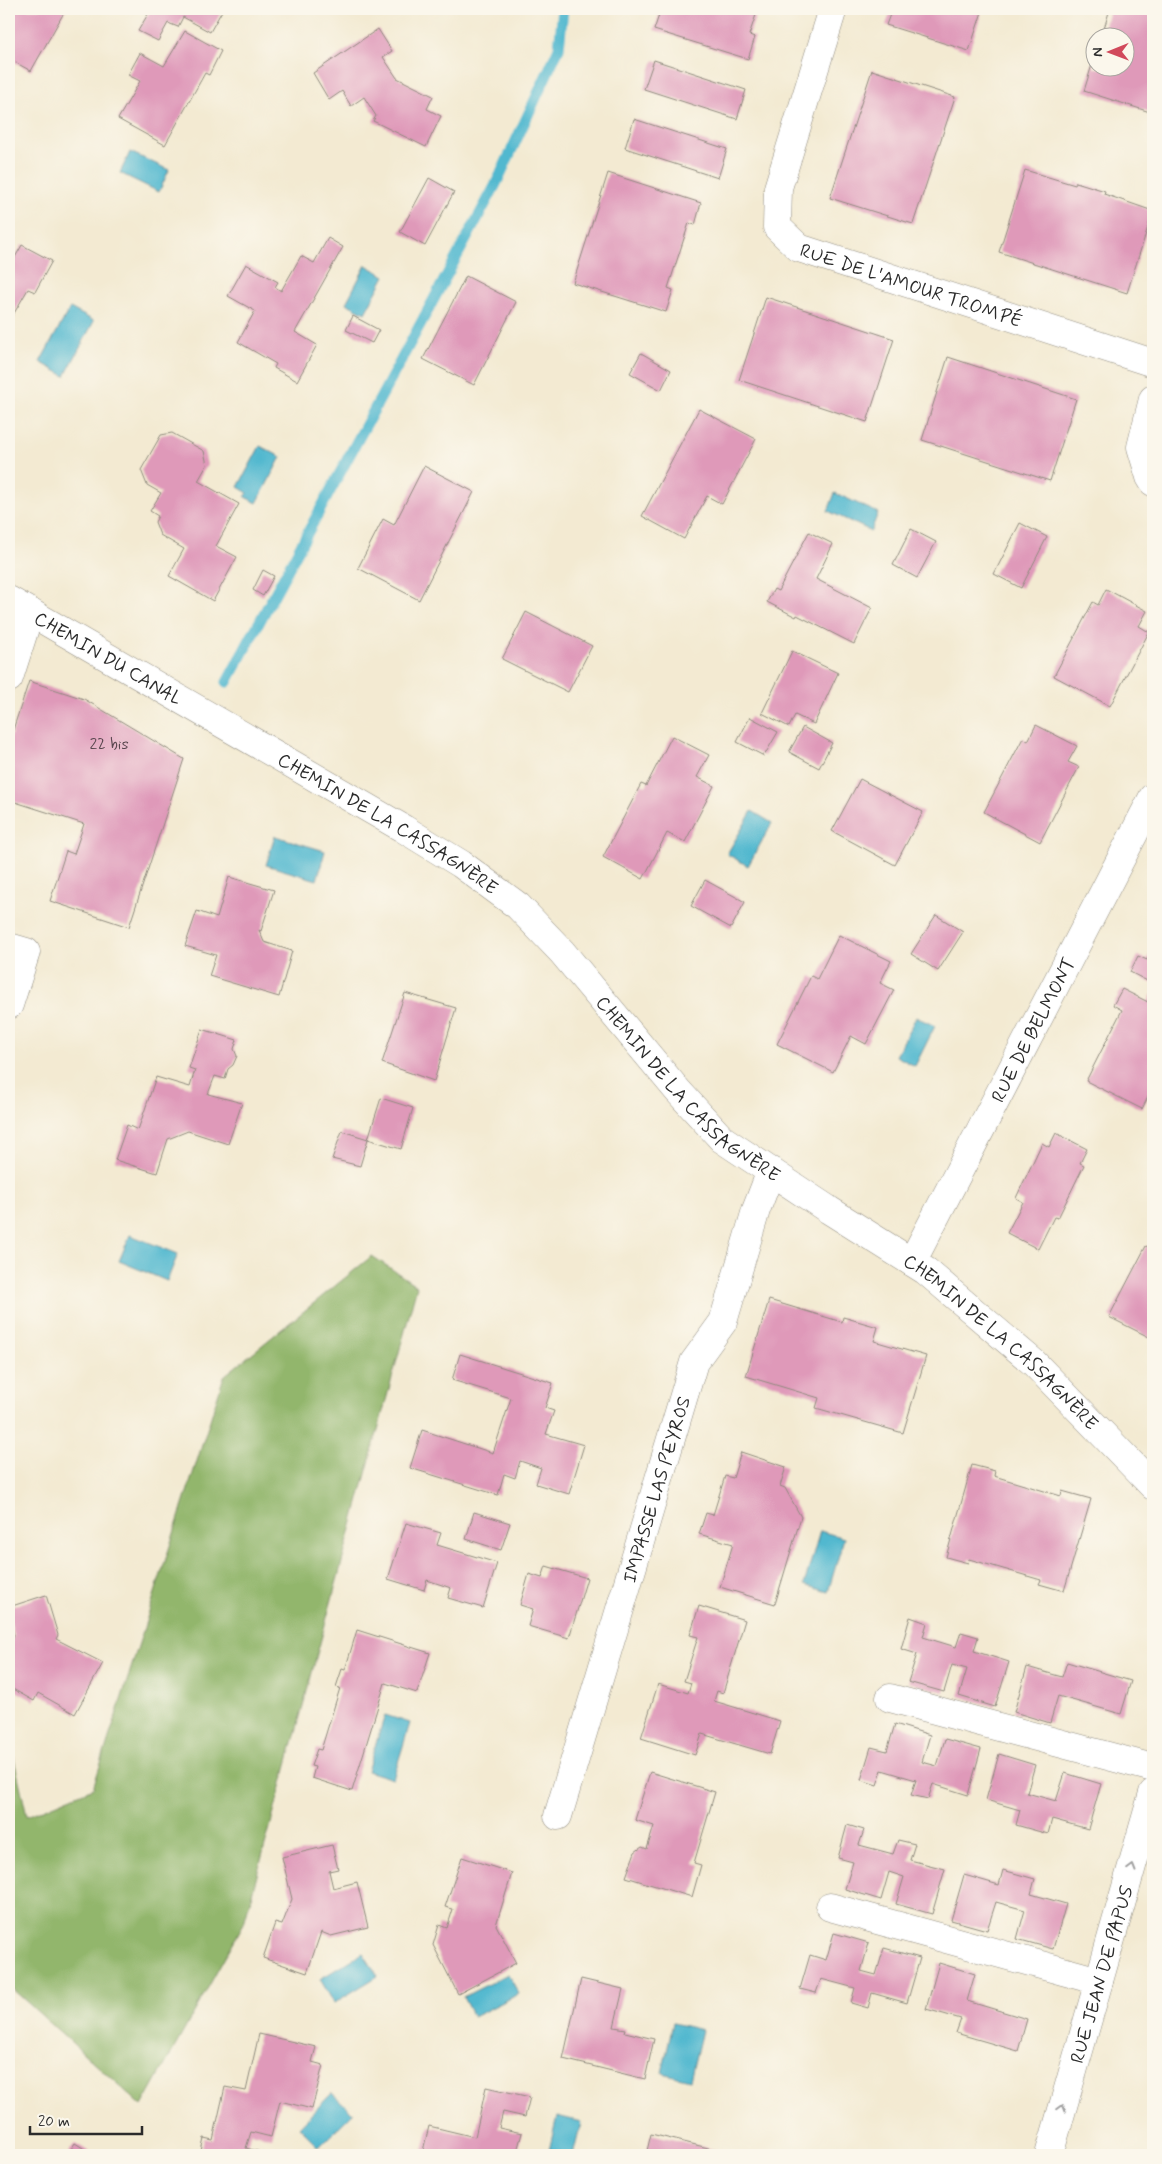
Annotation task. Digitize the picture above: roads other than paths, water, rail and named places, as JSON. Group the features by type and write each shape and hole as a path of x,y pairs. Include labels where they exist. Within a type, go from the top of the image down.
{"street":[{"name":"RUE DE L'AMOUR TROMPÉ","path":"833,9 778,188 778,227 798,248 1153,363"},
{"path":"1153,400 1141,447 1153,482"},
{"path":"9,678 19,606"},
{"name":"CHEMIN DU CANAL","path":"19,606 208,716"},
{"name":"CHEMIN DE LA CASSAGNÈRE","path":"208,716 461,864 518,906 562,952 678,1091 722,1138 828,1210 926,1271 1034,1363 1153,1486"},
{"name":"RUE DE BELMONT","path":"912,1262 1153,798"},
{"path":"9,947 26,952 9,1005"},
{"name":"IMPASSE LAS PEYROS","path":"558,1816 694,1362 723,1322 756,1210 771,1171"},
{"path":"890,1698 1153,1768"},
{"name":"RUE JEAN DE PAPUS","path":"1049,2155 1153,1793"},
{"path":"830,1907 1099,1981"}],"water":[{"path":"130,152 169,170 159,192 120,173"},
{"path":"366,265 385,276 365,313 346,303"},
{"path":"70,308 94,321 65,376 40,362"},
{"path":"260,446 281,457 257,503 245,497 248,493 238,487"},
{"path":"835,493 878,513 871,531 828,511"},
{"path":"752,811 772,823 748,866 727,854"},
{"path":"275,836 325,851 317,880 266,865"},
{"path":"916,1017 935,1026 915,1066 896,1056"},
{"path":"130,1235 178,1254 167,1281 119,1261"},
{"path":"820,1531 844,1538 828,1592 804,1585"},
{"path":"385,1715 410,1723 393,1779 367,1771"},
{"path":"363,1953 378,1976 334,2003 320,1979"},
{"path":"508,1974 519,1994 473,2017 463,1997"},
{"path":"673,2023 702,2030 690,2080 662,2073"},
{"path":"332,2093 353,2113 319,2147 299,2127"},
{"path":"557,2116 581,2122 573,2155 548,2155"}],"waterway":[{"path":"227,682 495,186 559,48 563,9"}]}
